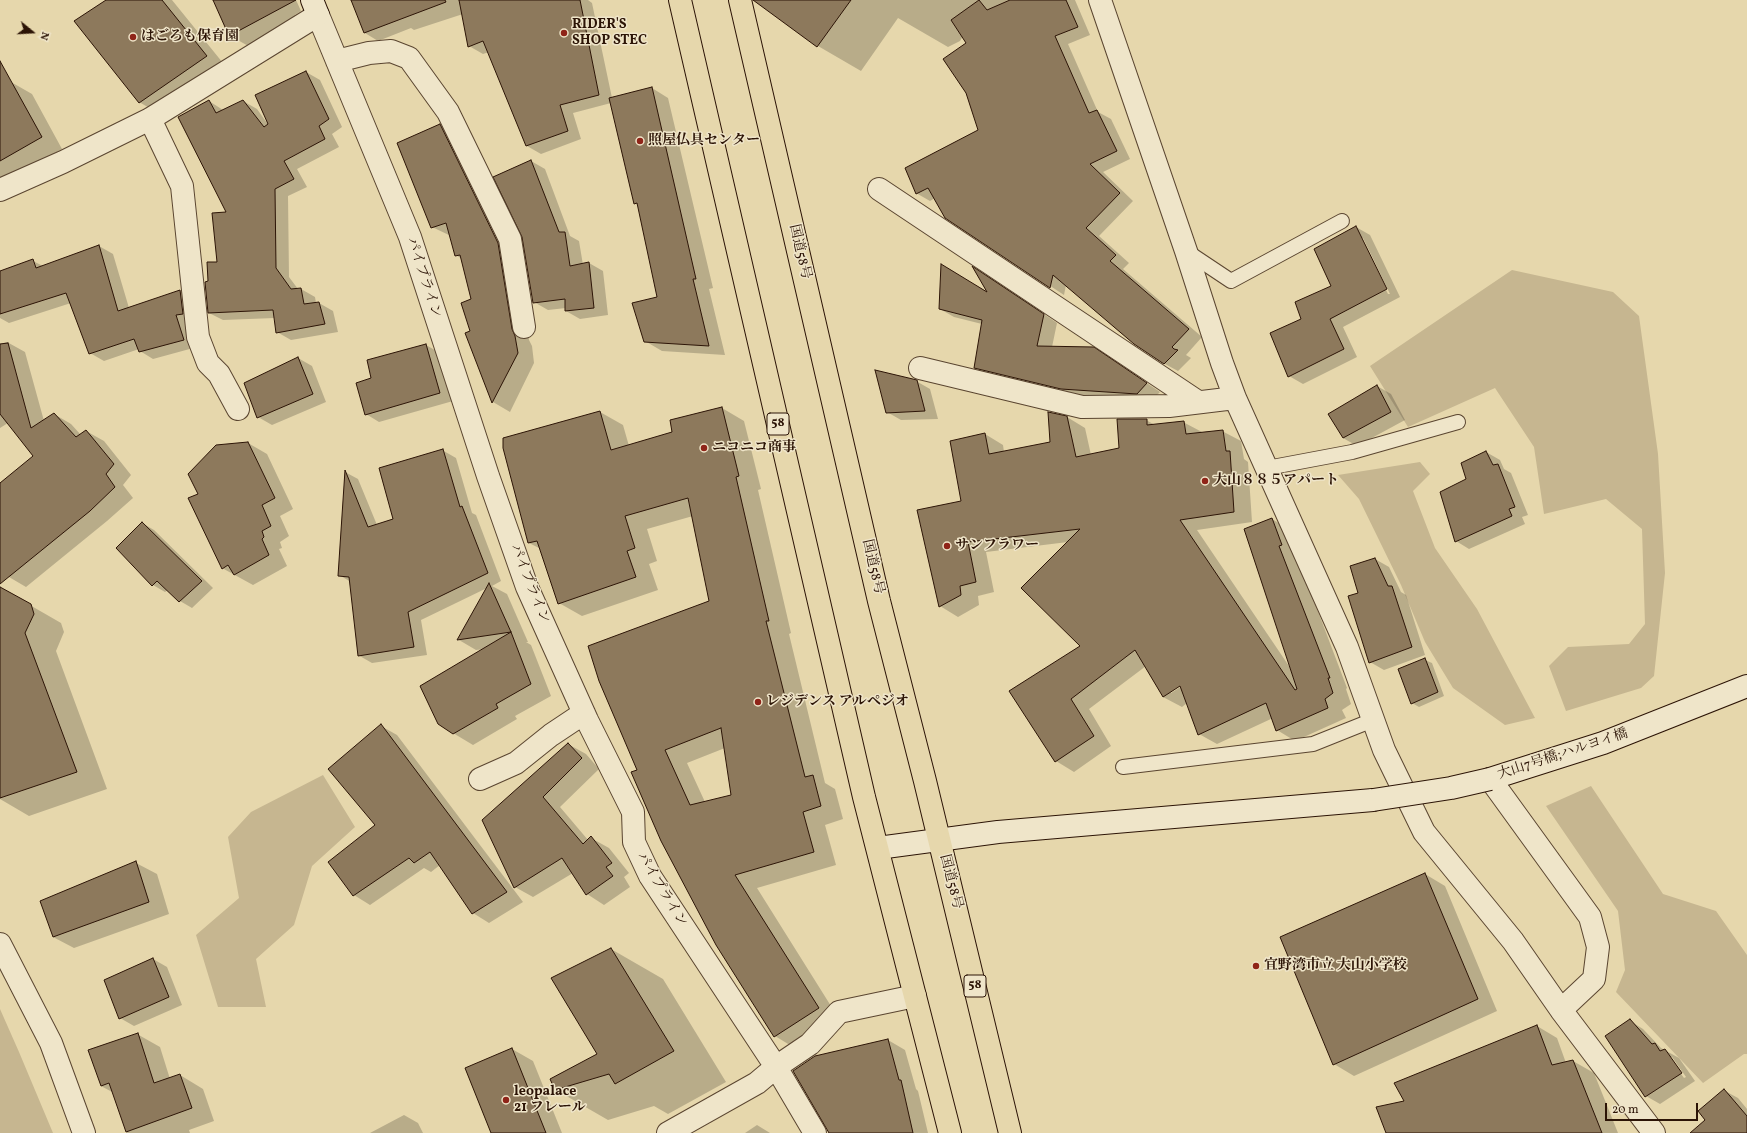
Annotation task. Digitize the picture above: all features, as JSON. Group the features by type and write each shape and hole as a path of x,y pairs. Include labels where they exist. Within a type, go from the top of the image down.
{"highway":[{"name":"58","path":"680,0 847,724 950,1133"},
{"name":"国道58号","path":"740,0 879,601 1010,1133"}],"street":[{"path":"1100,0 1235,398 1347,647 1384,750 1424,832 1513,942 1561,1010 1654,1133"},
{"path":"0,190 63,162 150,119 315,4"},
{"name":"パイプライン","path":"315,4 410,237 488,476 527,587 584,713 633,812 634,842 650,876 776,1067 815,1133"},
{"path":"337,61 369,53 390,51 409,58 448,112 510,239 524,327"},
{"path":"150,119 182,186 198,337 208,363 219,374 238,408"},
{"path":"879,189 1198,402"},
{"path":"920,368 1082,407 1169,406 1235,398"},
{"name":"大山7号橋;ハルヨイ橋","path":"878,848 998,832 1373,800 1451,788 1490,779 1603,743 1747,686"},
{"path":"480,779 516,763 551,734 584,713"},
{"path":"1490,779 1590,917 1598,947 1594,979 1561,1010"},
{"path":"0,944 51,1043 84,1133"},
{"path":"668,1133 756,1084 776,1067 810,1044 839,1012 915,996"}],"lane":[{"path":"1186,251 1231,281 1342,221"},
{"path":"1266,468 1352,452 1458,422"},
{"path":"1123,766 1313,744 1373,720"}],"shaded area":[{"path":"1512,270 1613,292 1639,316 1658,454 1665,573 1654,676 1641,688 1566,711 1549,666 1568,647 1629,644 1645,624 1642,529 1606,499 1544,514 1534,447 1495,388 1408,427 1370,366"},
{"path":"1420,462 1430,474 1413,491 1435,548 1477,609 1535,718 1505,725 1453,688 1425,642 1401,585 1359,499 1338,475"},
{"path":"323,775 355,827 312,866 294,925 256,959 266,1007 218,1007 196,935 239,898 228,837 251,812"},
{"path":"1591,786 1663,894 1716,911 1747,955 1747,1054 1744,1054 1703,1083 1616,992 1625,970 1618,911 1546,806"},
{"path":"0,1009 19,1052 53,1133 0,1133"}],"building":[{"path":"106,0 162,0 207,56 139,103 74,21"},
{"path":"213,0 296,0 229,36"},
{"path":"351,0 445,0 446,2 364,33"},
{"path":"459,0 580,0 599,95 560,105 568,131 526,146 483,41 468,47"},
{"path":"753,0 851,0 817,47"},
{"path":"979,0 987,10 1010,0 1066,0 1078,27 1055,36 1089,113 1097,110 1117,151 1090,164 1120,193 1086,228 1116,255 1110,261 1189,329 1172,347 1178,350 1164,364 1134,344 1053,275 1050,288 945,218 928,188 916,194 905,168 978,130 966,93 943,59 966,43 951,20"},
{"path":"0,61 42,137 0,161"},
{"path":"306,71 329,119 319,126 325,139 284,161 294,179 275,189 276,268 291,289 301,288 304,304 319,302 325,324 276,333 273,310 208,313 205,282 208,281 207,262 217,262 212,213 226,212 178,117 209,100 216,113 243,100 264,127 268,124 255,95"},
{"path":"652,87 696,279 693,279 709,346 644,342 632,303 657,297 637,203 634,204 609,98"},
{"path":"440,124 498,243 512,329 515,336 518,353 492,403 465,333 470,331 461,303 471,299 460,255 455,256 446,223 431,228 397,143"},
{"path":"531,160 559,232 565,232 570,266 589,262 594,308 565,311 565,299 533,303 522,237 493,177"},
{"path":"1356,226 1387,289 1330,319 1344,349 1288,377 1270,333 1301,319 1295,302 1331,286 1314,249"},
{"path":"99,245 118,311 180,290 183,314 176,315 184,340 139,352 134,339 89,354 66,293 0,314 0,271 33,259 36,268"},
{"path":"941,264 987,292 972,266 1044,314 1037,346 1094,347 1147,383 1137,394 1061,389 974,368 982,320 939,309"},
{"path":"8,343 31,428 54,413 76,437 86,430 114,464 106,474 115,487 90,511 0,584 0,483 33,456 0,414 0,344"},
{"path":"426,344 440,393 365,415 356,383 371,378 367,360"},
{"path":"298,357 313,394 257,418 244,383"},
{"path":"875,370 917,380 925,411 886,413"},
{"path":"1377,385 1391,412 1343,438 1328,414"},
{"path":"722,407 739,476 736,477 769,621 766,621 805,777 813,775 821,806 803,812 814,852 735,875 819,1008 774,1037 716,945 661,841 631,772 637,770 599,681 588,646 709,601 688,498 625,516 635,548 627,551 636,577 558,604 537,541 528,543 503,448 503,438 600,411 611,450 672,432 670,420","holes":["721,728 731,795 690,805 665,750"]},
{"path":"1048,412 1067,416 1076,457 1119,448 1117,419 1147,419 1147,425 1184,421 1186,434 1223,430 1226,451 1230,451 1234,512 1180,520 1295,690 1297,689 1244,529 1272,518 1282,545 1279,546 1330,678 1328,678 1333,693 1325,699 1328,708 1276,731 1266,703 1198,735 1180,686 1163,697 1135,650 1071,699 1094,736 1055,762 1009,691 1080,646 1021,588 1080,529 968,542 976,582 960,586 961,595 939,607 917,510 961,501 950,441 985,433 989,454 1050,442"},
{"path":"248,442 275,498 262,505 271,526 262,531 264,537 262,539 269,555 234,575 228,565 222,569 188,498 198,494 188,474 216,445"},
{"path":"443,449 460,507 462,506 488,573 408,612 414,647 358,656 349,577 338,576 345,470 368,527 393,519 379,468"},
{"path":"1486,451 1493,465 1498,464 1515,507 1509,509 1512,516 1455,542 1440,492 1466,479 1461,463"},
{"path":"142,522 202,581 179,602 157,581 152,586 116,548"},
{"path":"1375,558 1388,586 1392,586 1412,647 1369,663 1348,596 1358,593 1350,566"},
{"path":"489,583 511,632 457,640"},
{"path":"0,587 31,604 34,614 25,633 77,772 0,798"},
{"path":"511,632 531,684 496,704 498,708 453,734 438,724 420,686"},
{"path":"1425,658 1438,692 1411,704 1398,669"},
{"path":"381,724 507,892 472,914 430,852 414,863 409,858 353,896 328,862 375,825 328,769"},
{"path":"568,743 582,758 543,797 583,844 591,836 612,863 606,867 613,876 586,895 562,858 514,888 482,820"},
{"path":"136,861 149,902 53,937 40,901"},
{"path":"1425,873 1478,999 1333,1065 1280,937"},
{"path":"611,948 674,1051 615,1084 609,1074 555,1090 550,1079 597,1054 551,978"},
{"path":"153,958 169,997 119,1019 104,980"},
{"path":"1630,1019 1652,1044 1655,1043 1660,1051 1665,1049 1682,1073 1645,1097 1605,1036"},
{"path":"1537,1025 1552,1065 1573,1060 1602,1133 1386,1133 1376,1107 1404,1101 1394,1083"},
{"path":"138,1033 154,1083 180,1074 192,1108 126,1132 109,1083 101,1086 88,1050"},
{"path":"888,1039 899,1080 901,1080 913,1133 829,1133 793,1071 815,1056"},
{"name":"leopalace 21 フレール","path":"512,1048 546,1133 491,1133 465,1068"},
{"path":"1724,1089 1747,1116 1747,1133 1690,1133 1705,1120 1698,1111"}],"place":[{"name":"RIDER'S SHOP STEC","path":"564,33"},
{"name":"はごろも保育園","path":"133,37"},
{"name":"照屋仏具センター","path":"640,141"},
{"name":"ニコニコ商事","path":"704,448"},
{"name":"大山８８５アパート","path":"1205,481"},
{"name":"サンフラワー","path":"947,546"},
{"name":"レジデンス アルペジオ","path":"758,702"},
{"name":"宜野湾市立 大山小学校","path":"1256,966"},
{"name":"leopalace 21 フレール","path":"506,1100"}]}
